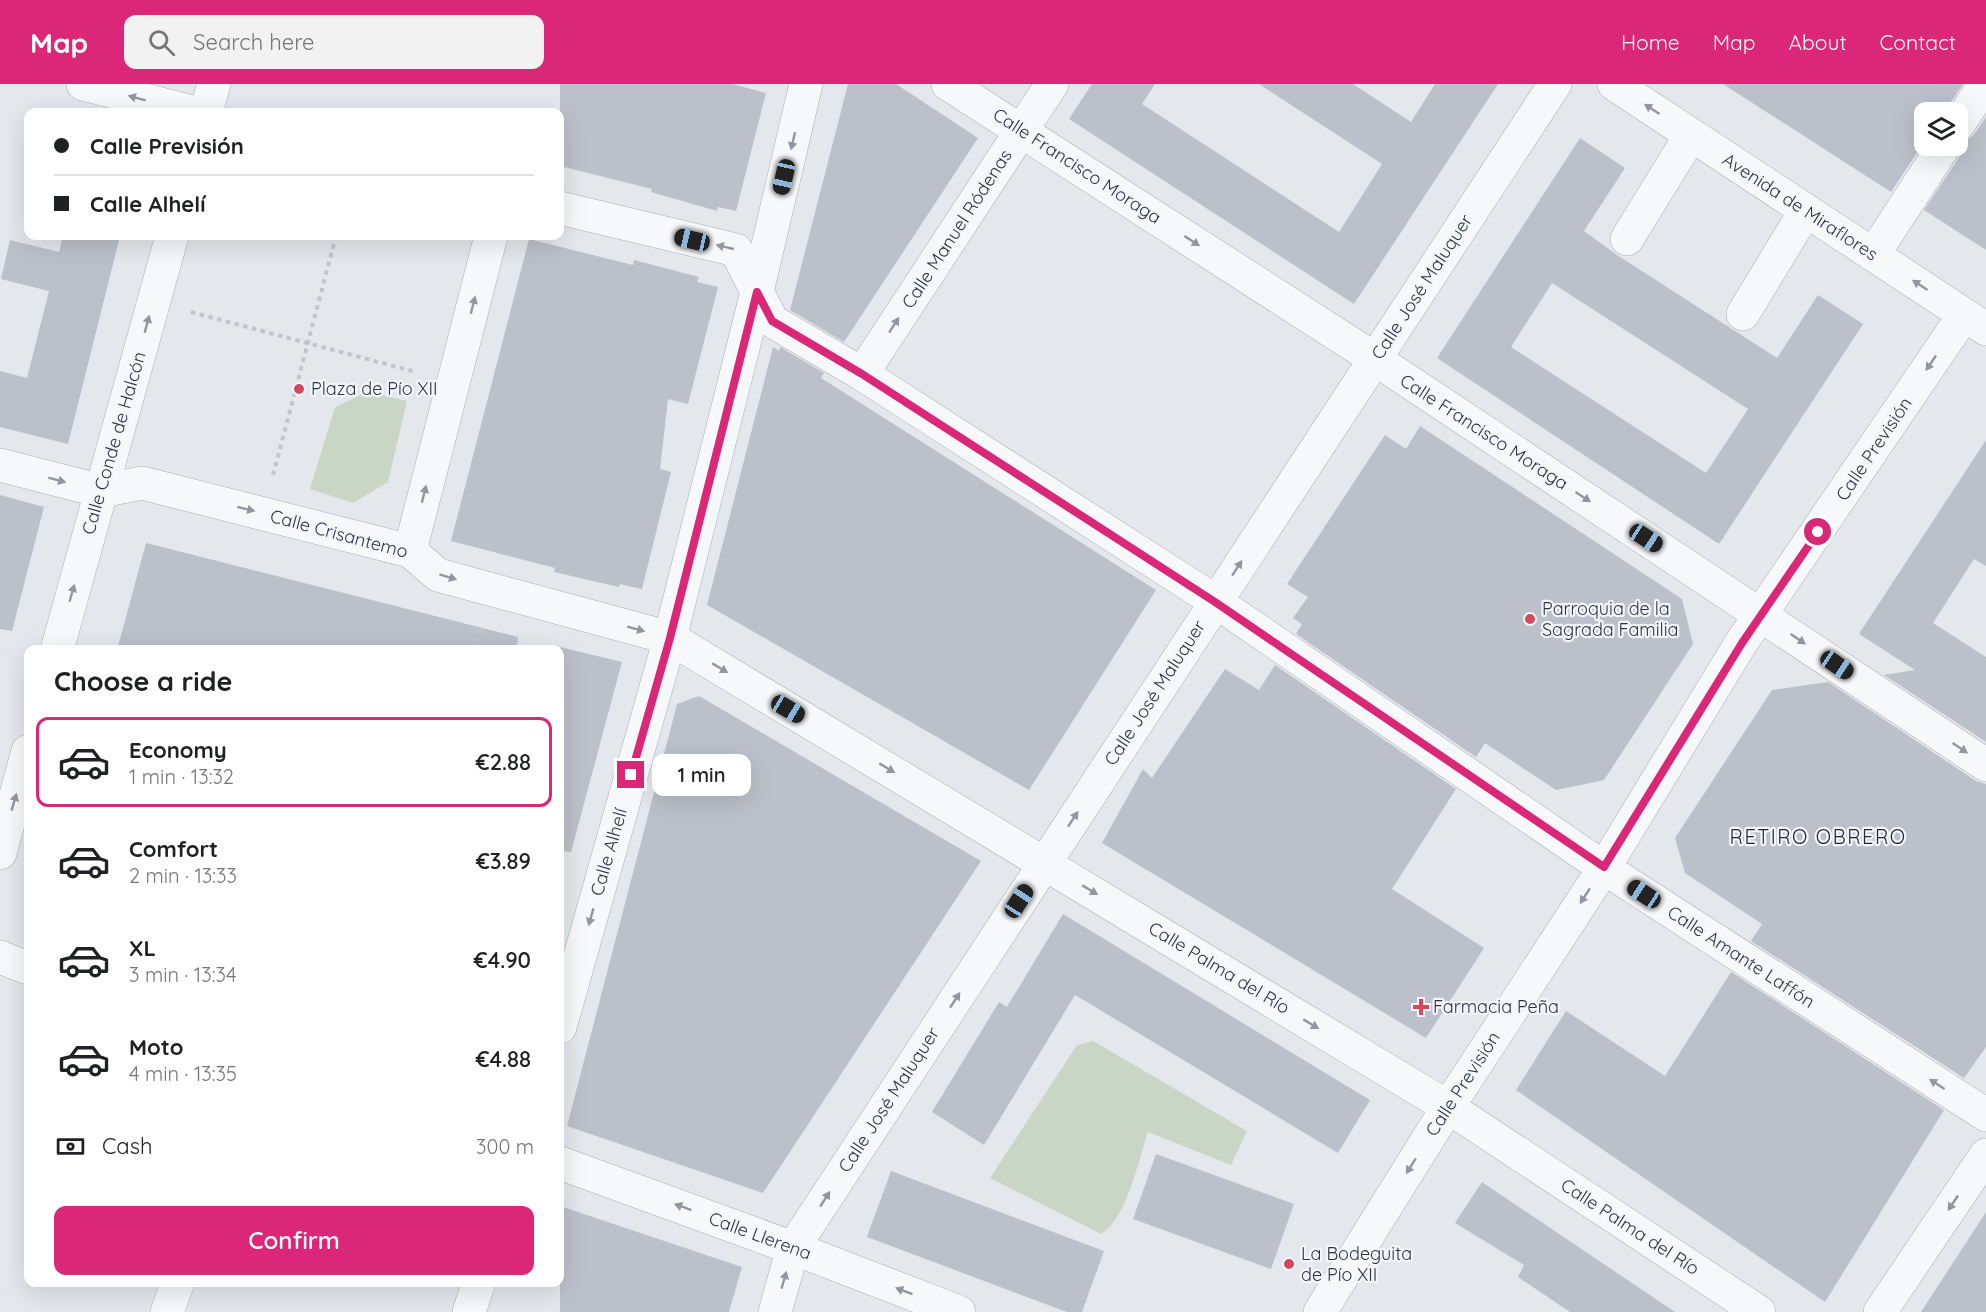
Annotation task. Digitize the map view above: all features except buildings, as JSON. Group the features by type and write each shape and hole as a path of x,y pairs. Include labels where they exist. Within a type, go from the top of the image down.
{"street":[{"path":"83,84 176,108"},
{"path":"207,108 214,84"},
{"name":"Calle Alhelí","path":"564,1013 670,638 757,292 806,84"},
{"name":"Calle Francisco Moraga","path":"948,84 1374,359 1986,765"},
{"name":"Calle Manuel Ródenas","path":"862,374 1052,84"},
{"name":"Calle José Maluquer","path":"775,1312 793,1248 1555,84"},
{"name":"Avenida de Miraflores","path":"1614,84 1975,322"},
{"path":"1968,110 1985,84"},
{"path":"1627,239 1691,135"},
{"path":"1873,255 1937,156"},
{"name":"Calle Amante Laffón","path":"564,209 736,250 772,321 862,374 1215,602 1604,867 1986,1115"},
{"path":"1743,314 1806,210"},
{"name":"Calle Conde de Halcón","path":"58,645 171,240"},
{"path":"410,551 490,240"},
{"name":"Calle Previsión","path":"1320,1312 1448,1107 1604,867 1742,643 1975,322"},
{"name":"Calle Crisantemo","path":"0,465 101,491 142,483 410,551 438,575 670,638"},
{"name":"Calle Palma del Río","path":"670,638 1448,1107 1759,1312"},
{"path":"0,853 24,766"},
{"path":"0,957 24,966"},
{"path":"1880,1312 1986,1155"},
{"name":"Calle Llerena","path":"564,1164 793,1248 959,1312"},
{"path":"167,1312 176,1287"},
{"path":"469,1312 477,1287"}],"path":[{"path":"272,477 335,240"},
{"path":"190,312 419,373"}],"green space":[{"path":"368,392 407,401 388,482 353,503 310,489 335,407"},
{"path":"1093,1041 1247,1131 1231,1165 1148,1132 1125,1203 1118,1216 1101,1234 990,1178 1077,1045"}],"place":[{"name":"Plaza de Pío XII","path":"299,389"},
{"name":"Parroquia de la Sagrada Familia","path":"1530,619"},
{"name":"Farmacia Peña","path":"1421,1007"},
{"name":"La Bodeguita de Pío XII","path":"1289,1264"}],"district":[{"name":"RETIRO OBRERO","path":"1818,837"}],"route":[{"path":"631,775 670,638 757,292 772,321 862,374 1215,602 1604,867 1742,643 1818,532"}]}
